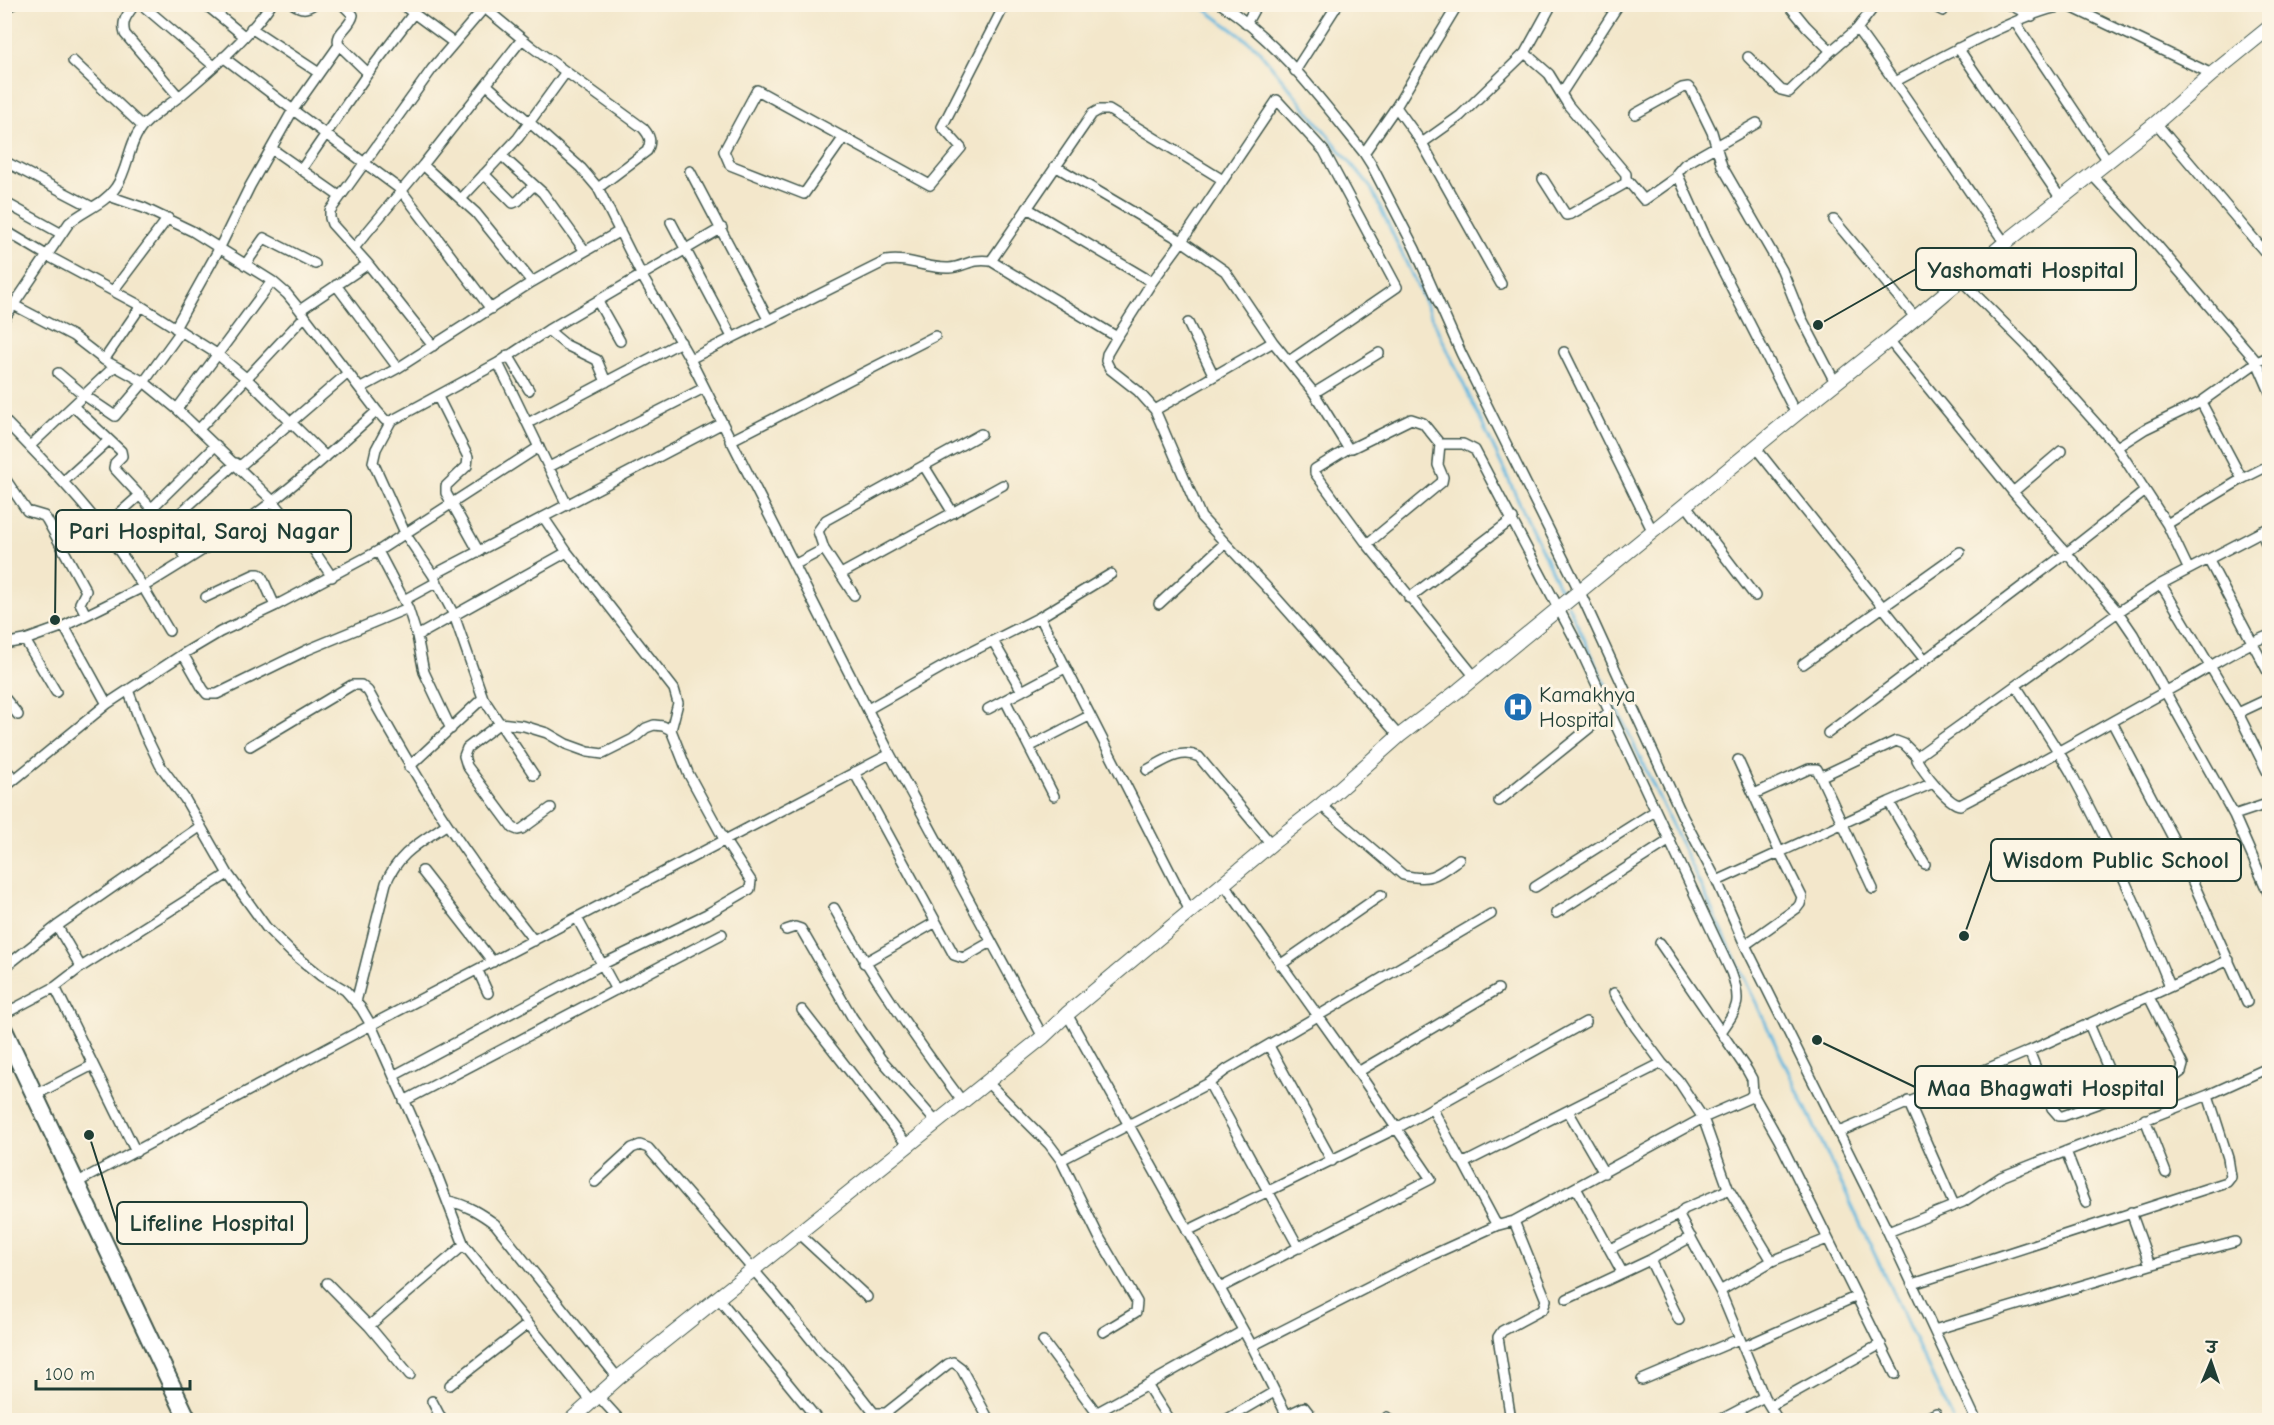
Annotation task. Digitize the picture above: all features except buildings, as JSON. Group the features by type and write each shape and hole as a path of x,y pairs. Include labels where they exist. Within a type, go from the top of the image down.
{"highway":[{"path":"4,1029 188,1420"}],"main road":[{"path":"571,1420 618,1378 1043,1037 1067,1014 1321,805 1400,736 1889,340 2005,243 2156,123 2270,27"}],"street":[{"path":"4,8 14,4"},
{"path":"135,4 125,18 123,26 125,34 179,97"},
{"path":"141,4 214,66"},
{"path":"205,4 244,36"},
{"path":"4,319 48,256 60,233 74,218 109,196 118,185 133,142 142,126 214,66 271,4"},
{"path":"293,4 300,9 307,9 314,4"},
{"path":"342,4 352,15 352,20 338,37 339,45 368,73"},
{"path":"401,4 454,43"},
{"path":"844,137 804,194 730,165 724,151 757,90 844,137 930,185 961,148 942,127 1005,4"},
{"path":"1221,4 1246,24 1295,71 1364,153 1415,249 1567,600 1717,881 1745,945 1888,1232 1976,1420"},
{"path":"1246,24 1257,4"},
{"path":"1295,71 1338,4"},
{"path":"1364,153 1396,107 1458,4"},
{"path":"1422,143 1460,116 1525,53 1552,4"},
{"path":"1561,94 1619,4"},
{"path":"1788,4 1831,51"},
{"path":"1748,57 1786,93 1857,29 1876,4"},
{"path":"1929,4 1943,11"},
{"path":"2008,4 2032,16"},
{"path":"1896,81 1958,48 2059,5 2071,7 2212,74"},
{"path":"433,346 333,224 330,211 409,99 482,6 522,39 643,128 650,136 651,144 647,152 598,188"},
{"path":"301,170 368,73 413,14"},
{"path":"2015,22 2108,160"},
{"path":"251,28 319,73"},
{"path":"1857,29 1896,81 2005,243"},
{"path":"354,248 488,85 522,39"},
{"path":"58,373 115,417 144,382 178,329 250,186 293,110 339,45"},
{"path":"1958,48 2061,199"},
{"path":"1525,53 1545,69 1561,94 1626,174 1627,180 1644,200 1678,176"},
{"path":"223,57 401,190 491,309"},
{"path":"73,61 142,126"},
{"path":"461,199 531,121 566,72"},
{"path":"488,85 582,168 598,188 642,276 690,359 890,754 1043,1037"},
{"path":"1635,114 1674,91 1688,87 1692,91 1713,132 1722,166 1782,270 1801,316 1835,382"},
{"path":"1289,361 1397,287 1324,151 1277,100 1152,282 1107,354 1106,361 1110,369 1138,390 1155,410 1201,517 1400,736"},
{"path":"1396,107 1422,143 1500,284"},
{"path":"991,261 1092,114 1099,110 1109,110 1223,180"},
{"path":"1756,123 1680,168 1677,172 1706,238 1796,414"},
{"path":"2156,123 2270,258"},
{"path":"272,149 339,196"},
{"path":"502,156 534,185 556,210 585,251"},
{"path":"4,161 92,207"},
{"path":"423,165 482,219 532,282"},
{"path":"1055,166 1182,241 1226,271 1273,342 1314,393 1344,444 1349,448"},
{"path":"690,171 768,319"},
{"path":"484,174 513,203 534,185"},
{"path":"2091,174 2156,244 2257,362 2270,393"},
{"path":"1543,179 1566,215 1617,188 1627,180"},
{"path":"109,196 168,218 272,281 287,294 361,388 376,411 385,420 391,421"},
{"path":"4,202 60,233"},
{"path":"1027,208 1152,282"},
{"path":"113,291 168,218"},
{"path":"1834,219 1915,317"},
{"path":"671,222 732,337"},
{"path":"534,775 483,698 454,615 435,578 406,535 373,462 376,449 391,421 498,363 548,330 722,228"},
{"path":"4,230 141,306 217,354 246,378 326,457"},
{"path":"361,388 398,368 532,282 620,231"},
{"path":"245,265 264,238 315,264"},
{"path":"690,359 886,261 899,259 951,268 968,261 991,261 1117,337"},
{"path":"199,429 302,313 336,285 368,264"},
{"path":"1961,280 2026,345 2117,447 2144,492 2167,524 2188,568"},
{"path":"177,409 272,281"},
{"path":"336,285 398,368"},
{"path":"4,300 73,336 104,360 144,382 177,409 273,501 313,549 332,577"},
{"path":"598,302 620,341"},
{"path":"104,360 141,306"},
{"path":"1188,323 1214,376"},
{"path":"548,330 566,345 597,360 606,382"},
{"path":"730,441 935,336"},
{"path":"1889,340 2065,554 2118,612 2143,650 2234,815 2270,897"},
{"path":"528,423 681,342"},
{"path":"1155,410 1273,342"},
{"path":"1564,352 1653,530"},
{"path":"1314,393 1379,353"},
{"path":"508,356 529,390"},
{"path":"2117,447 2145,429 2201,402 2257,362 2270,356"},
{"path":"498,363 567,506"},
{"path":"30,446 116,366"},
{"path":"167,525 348,373"},
{"path":"549,467 704,388"},
{"path":"438,397 468,457 467,466 446,486 446,493 479,552"},
{"path":"2201,402 2242,479"},
{"path":"73,406 122,453 114,468 167,525 188,560"},
{"path":"4,644 25,640 64,626 143,587 228,535 326,457 376,411"},
{"path":"1367,544 1442,482 1443,477 1438,461 1440,444 1423,423 1411,418 1349,448 1316,469 1315,473 1367,544 1409,598 1475,677"},
{"path":"4,420 64,481 116,544 169,631"},
{"path":"183,654 203,689 207,694 212,695 406,604 435,578 479,552 721,424"},
{"path":"854,595 824,549 818,531 826,520 981,434"},
{"path":"64,481 109,440"},
{"path":"1440,444 1463,444 1475,450 1513,519 1567,600 1581,651 1608,713 1670,840 1737,987 1737,1008 1721,1032"},
{"path":"152,508 216,445"},
{"path":"4,788 107,704 183,654 220,632 332,577 406,535 539,447"},
{"path":"1755,447 1925,660"},
{"path":"2013,492 2061,451"},
{"path":"2167,524 2270,465"},
{"path":"924,466 953,513"},
{"path":"4,477 27,511 44,516 47,520 86,591 80,603 86,615"},
{"path":"841,574 1003,485"},
{"path":"1828,733 2144,492"},
{"path":"103,528 140,495"},
{"path":"1685,504 1755,596"},
{"path":"544,518 567,552 674,689 678,703 671,730"},
{"path":"1409,598 1513,519"},
{"path":"1917,757 2118,612 2188,568 2266,529 2270,553"},
{"path":"1159,604 1225,543"},
{"path":"794,565 824,549"},
{"path":"378,551 406,604 417,636 424,672 451,729"},
{"path":"417,636 567,552"},
{"path":"1803,664 1960,552"},
{"path":"2208,559 2270,676"},
{"path":"206,597 259,573 275,606"},
{"path":"868,709 1040,617 1111,574"},
{"path":"2161,584 2238,713 2270,777"},
{"path":"1040,617 1190,911"},
{"path":"64,626 107,704"},
{"path":"1822,776 1896,741 1904,744 1917,757 1919,764 1954,804 1960,805 2059,753 2251,642 2270,635"},
{"path":"25,640 56,692"},
{"path":"993,641 1022,691"},
{"path":"988,710 1065,668"},
{"path":"250,746 352,685 361,685 368,691 410,766 447,824 534,940"},
{"path":"2016,686 2059,753 2094,818 2170,986"},
{"path":"128,690 160,765 185,799 228,874 266,927 291,952 321,976 345,990 372,1025 449,1202 464,1245 528,1324 596,1399 620,1420"},
{"path":"4,697 18,715"},
{"path":"410,766 483,698"},
{"path":"2238,713 2270,698"},
{"path":"1005,700 1054,796"},
{"path":"1498,801 1608,713"},
{"path":"1029,747 1089,716"},
{"path":"2112,722 2174,840 2247,1002"},
{"path":"394,1075 603,964 707,914 750,889 751,881 725,841 688,773 671,730 663,726 654,725 646,728 625,744 603,754 588,752 524,726 500,723 467,748 464,756 467,766 513,828 522,829 551,808"},
{"path":"1147,770 1180,753 1190,753 1199,757 1271,844"},
{"path":"76,1183 890,754"},
{"path":"1738,760 1802,897 1797,908 1745,945"},
{"path":"4,768 15,779"},
{"path":"1754,794 1809,769 1817,769 1873,890"},
{"path":"854,772 954,955 963,958 991,942"},
{"path":"1717,881 1780,854 1843,822 1934,783"},
{"path":"1889,802 1924,864"},
{"path":"2234,815 2270,803"},
{"path":"1321,805 1403,875 1418,879 1431,878 1459,859"},
{"path":"1535,887 1656,811"},
{"path":"356,1002 386,883 393,867 402,856 447,824"},
{"path":"4,968 57,926 201,826"},
{"path":"1556,913 1670,840"},
{"path":"422,871 494,962"},
{"path":"4,1014 55,987 81,967 228,874"},
{"path":"1220,1288 1430,1180 1430,1176 1359,1072 1224,884"},
{"path":"1280,964 1381,895"},
{"path":"834,908 864,963 904,1023 962,1101"},
{"path":"1061,1160 1209,1083 1226,1070 1491,914"},
{"path":"577,918 616,990"},
{"path":"864,963 936,922"},
{"path":"57,926 81,967"},
{"path":"786,930 795,927 801,929 852,1017 881,1059 936,1122"},
{"path":"404,1101 723,934"},
{"path":"1660,943 1752,1079 1753,1094 1779,1140 1895,1374"},
{"path":"1839,1132 2029,1051 2229,960"},
{"path":"477,971 488,993"},
{"path":"55,987 136,1152"},
{"path":"1359,1072 1498,989"},
{"path":"1614,993 1703,1118 1728,1188 1772,1261"},
{"path":"2029,1051 2052,1108 2059,1116 2177,1075 2183,1068 2149,998"},
{"path":"802,1010 908,1146"},
{"path":"1067,1014 1127,1126 1252,1346 1288,1418 1304,1407 1314,1420"},
{"path":"1187,1230 1397,1128 1586,1022"},
{"path":"2088,1024 2120,1094"},
{"path":"1269,1046 1332,1161"},
{"path":"1462,1162 1470,1161 1662,1063"},
{"path":"35,1095 93,1065"},
{"path":"1888,1232 1972,1197 2001,1177 2208,1095 2270,1067"},
{"path":"986,1082 1049,1144 1061,1160 1099,1236 1137,1302 1136,1312 1103,1332"},
{"path":"1209,1083 1299,1248"},
{"path":"1252,1346 1410,1266 1498,1225 1514,1221 1703,1118 1749,1098 1753,1094"},
{"path":"1913,1284 2227,1182 2231,1174 2228,1158 2208,1095"},
{"path":"1908,1101 1954,1205"},
{"path":"1432,1108 1498,1225"},
{"path":"1568,1111 1604,1173"},
{"path":"2145,1119 2166,1173"},
{"path":"595,1182 632,1148 640,1145 648,1148 755,1270 877,1417 886,1413 953,1362 961,1368 989,1420"},
{"path":"2066,1151 2086,1203"},
{"path":"1576,1188 1622,1272"},
{"path":"1610,1249 1728,1188"},
{"path":"449,1202 462,1204 478,1211 495,1224 618,1378"},
{"path":"2131,1212 2150,1265"},
{"path":"1680,1214 1720,1291 1764,1397 1778,1420"},
{"path":"1511,1420 1498,1337 1502,1331 1543,1309 1546,1304 1514,1221"},
{"path":"799,1234 867,1298"},
{"path":"1567,1299 1691,1238"},
{"path":"1720,1291 1772,1261 1827,1239"},
{"path":"1934,1330 2235,1242"},
{"path":"369,1326 464,1245"},
{"path":"1650,1260 1679,1320"},
{"path":"327,1283 369,1326 410,1375"},
{"path":"1642,1380 1741,1343 1855,1296"},
{"path":"719,1299 818,1420"},
{"path":"450,1385 528,1324"},
{"path":"1043,1341 1099,1417 1147,1385 1243,1331"},
{"path":"1770,1406 1881,1344"},
{"path":"1147,1385 1167,1420"},
{"path":"1226,1420 1274,1392"},
{"path":"1720,1420 1764,1397"},
{"path":"432,1401 442,1420"},
{"path":"1922,1420 1936,1413"}],"waterway":[{"path":"1198,4 1256,47 1371,188 1564,597"},
{"path":"1568,605 1953,1420"}],"place":[{"name":"Yashomati Hospital","path":"1818,325"},
{"name":"Pari Hospital, Saroj Nagar","path":"55,620"},
{"name":"Kamakhya Hospital","path":"1518,707"},
{"name":"Wisdom Public School","path":"1964,936"},
{"name":"Maa Bhagwati Hospital","path":"1817,1040"},
{"name":"Lifeline Hospital","path":"89,1135"}]}
